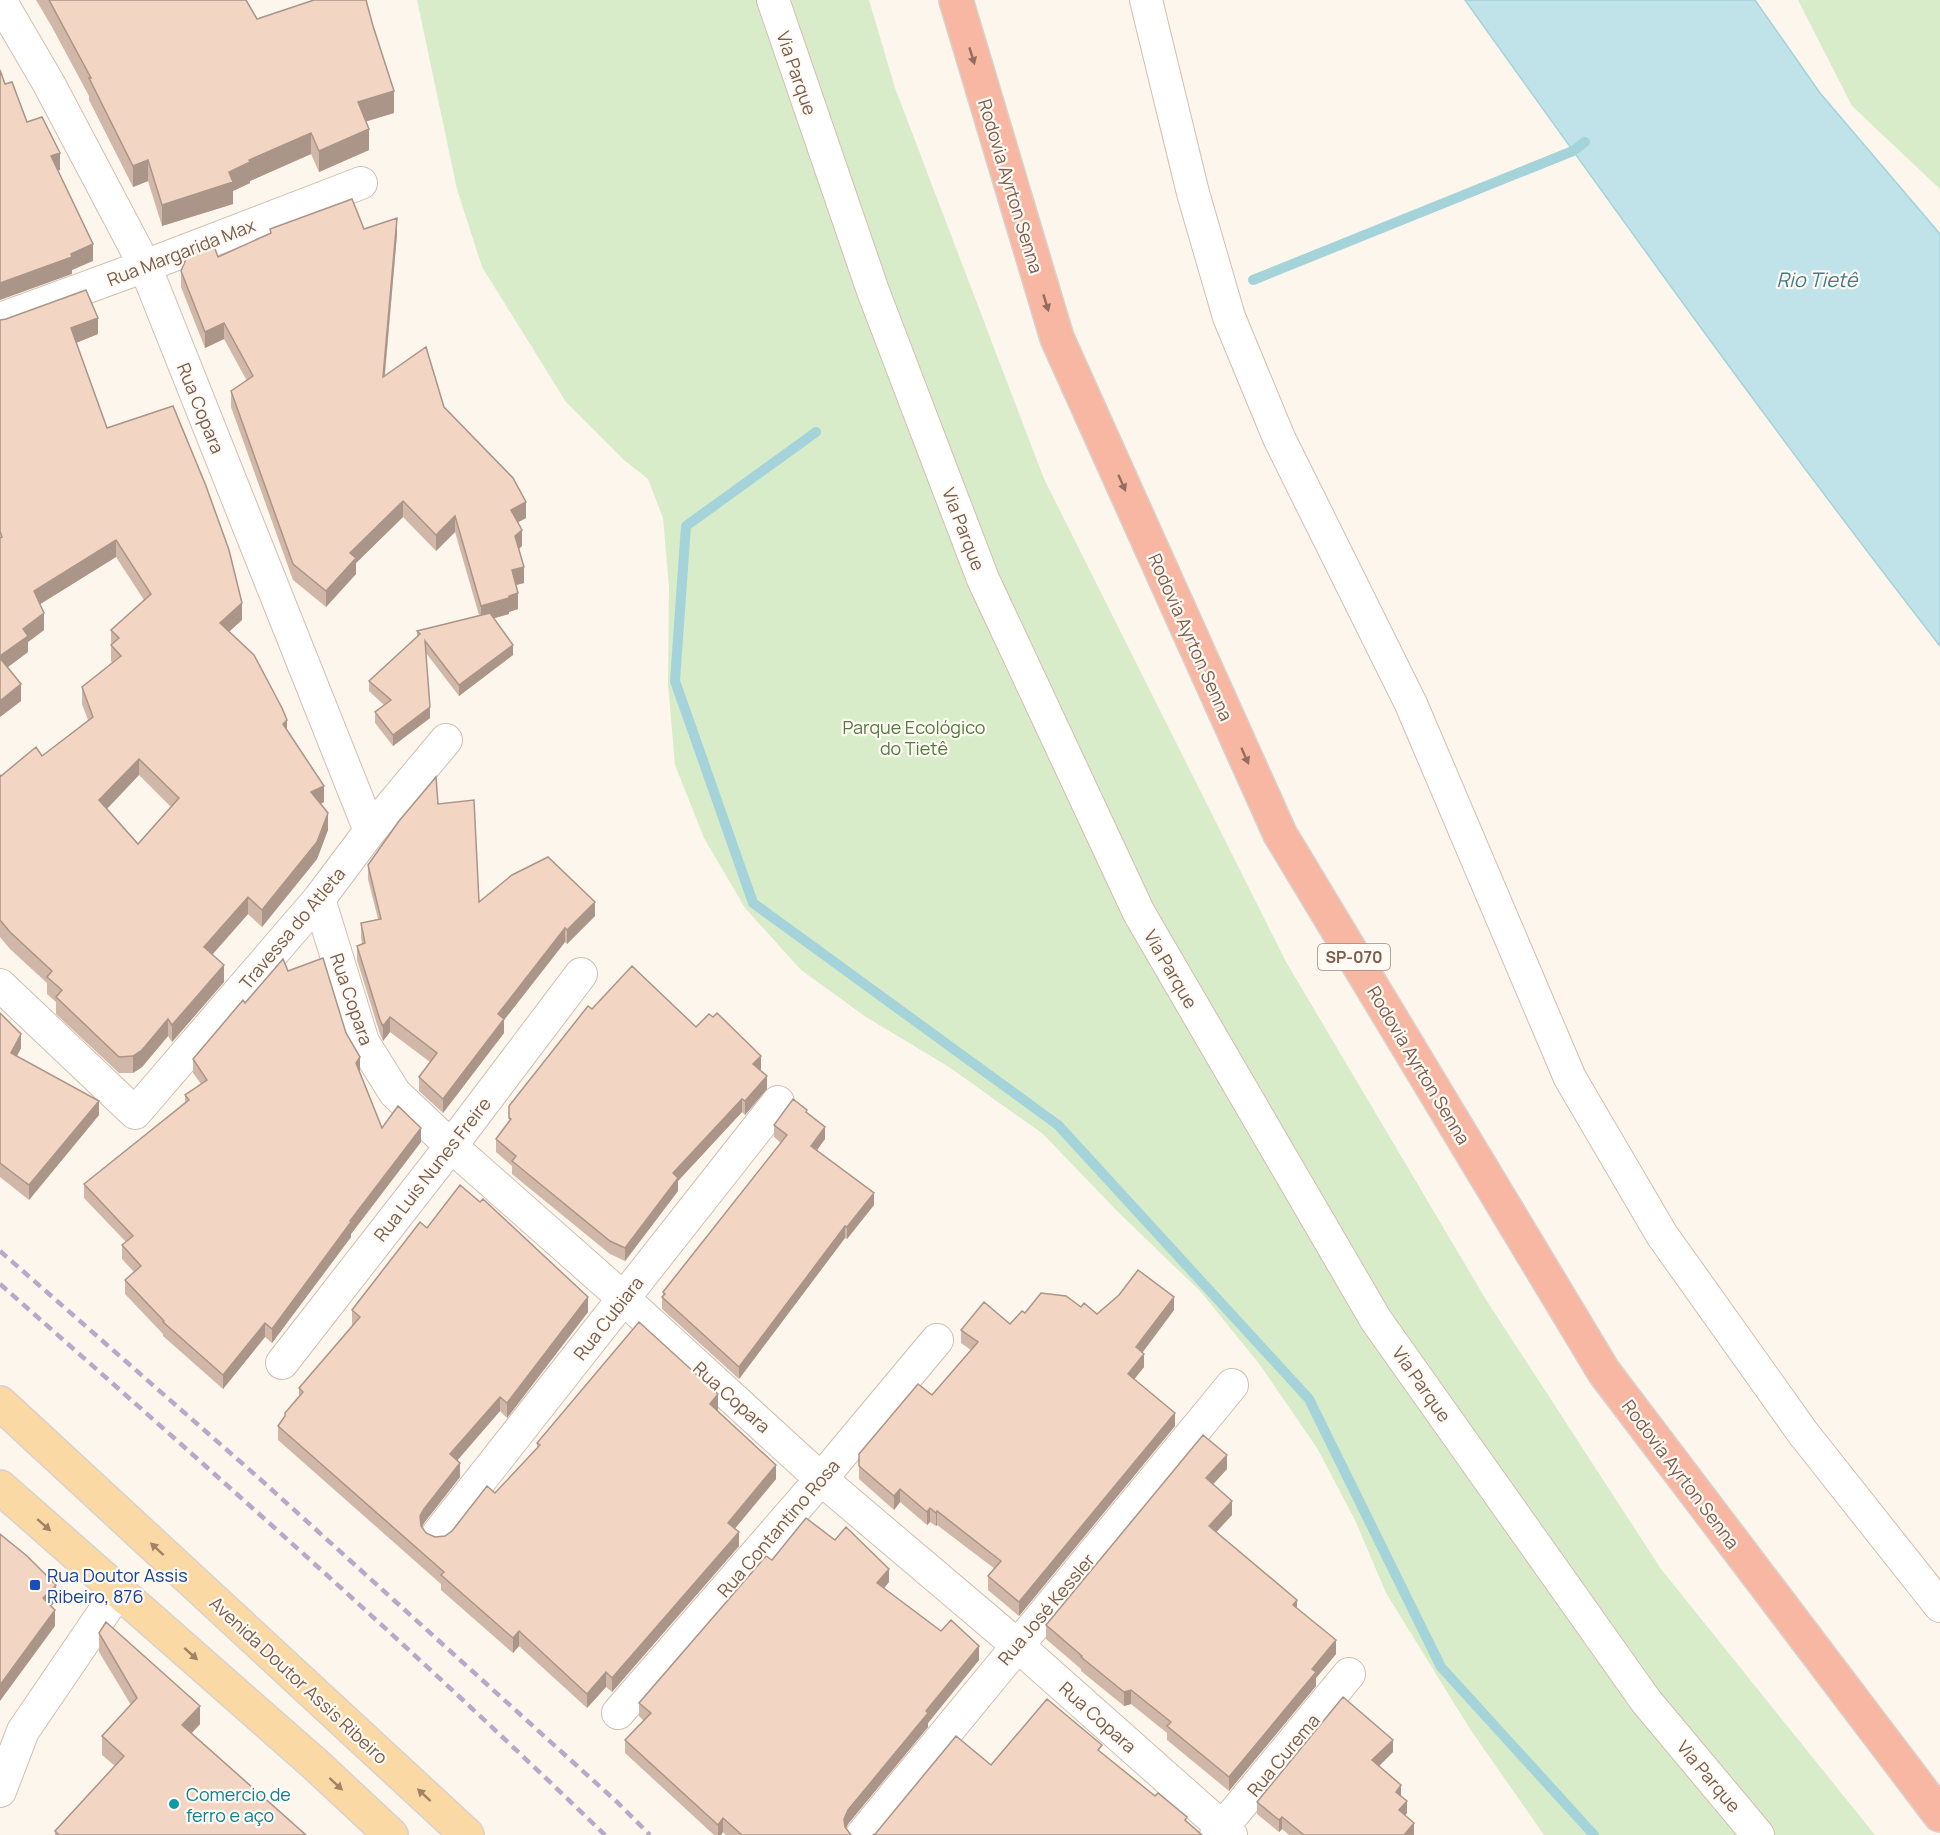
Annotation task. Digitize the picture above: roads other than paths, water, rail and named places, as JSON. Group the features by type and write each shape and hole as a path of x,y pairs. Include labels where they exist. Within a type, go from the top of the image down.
{"highway":[{"name":"Rodovia Ayrton Senna","path":"956,0 1057,338 1280,834 1604,1372 1940,1815"}],"main road":[{"name":"Avenida Doutor Assis Ribeiro","path":"0,1403 467,1835"},
{"path":"0,1487 315,1764 391,1835"}],"street":[{"name":"Rua Copara","path":"0,0 49,84 145,266 370,831"},
{"name":"Via Parque","path":"773,0 873,291 983,579 1139,913 1376,1320 1646,1701 1758,1835"},
{"path":"1146,0 1193,193 1229,317 1279,438 1411,704 1570,1078 1669,1244 1803,1434 1940,1606"},
{"name":"Rua Margarida Max","path":"0,319 361,183"},
{"name":"Travessa do Atleta","path":"0,985 135,1113 319,898 370,831 446,740"},
{"name":"Rua Copara","path":"319,898 363,1042 395,1093 821,1479 1017,1645 1223,1832"},
{"name":"Rua Luis Nunes Freire","path":"282,1363 451,1146 580,974"},
{"name":"Rua Cubiara","path":"438,1534 778,1102"},
{"name":"Rua Contantino Rosa","path":"618,1713 937,1341"},
{"name":"Rua José Kessler","path":"862,1835 1232,1385"},
{"path":"0,1791 23,1731 119,1590"},
{"name":"Rua Curema","path":"1223,1832 1349,1674"}],"water":[{"name":"Rio Tietê","path":"1465,0 1755,0 1820,93 1940,234 1940,646 1759,406"}],"waterway":[{"path":"1253,280 1573,151 1585,142"},
{"path":"816,432 686,526 675,681 753,903 1058,1125 1309,1399 1441,1667 1594,1835"}],"railway":[{"path":"0,1251 260,1479 617,1802 650,1835"},
{"path":"0,1284 381,1625 605,1835"}],"place":[{"name":"Rua Doutor Assis Ribeiro, 876","path":"35,1585"},
{"name":"Comercio de ferro e aço","path":"174,1804"}],"park label":[{"name":"Parque Ecológico do Tietê","path":"914,737"}]}
